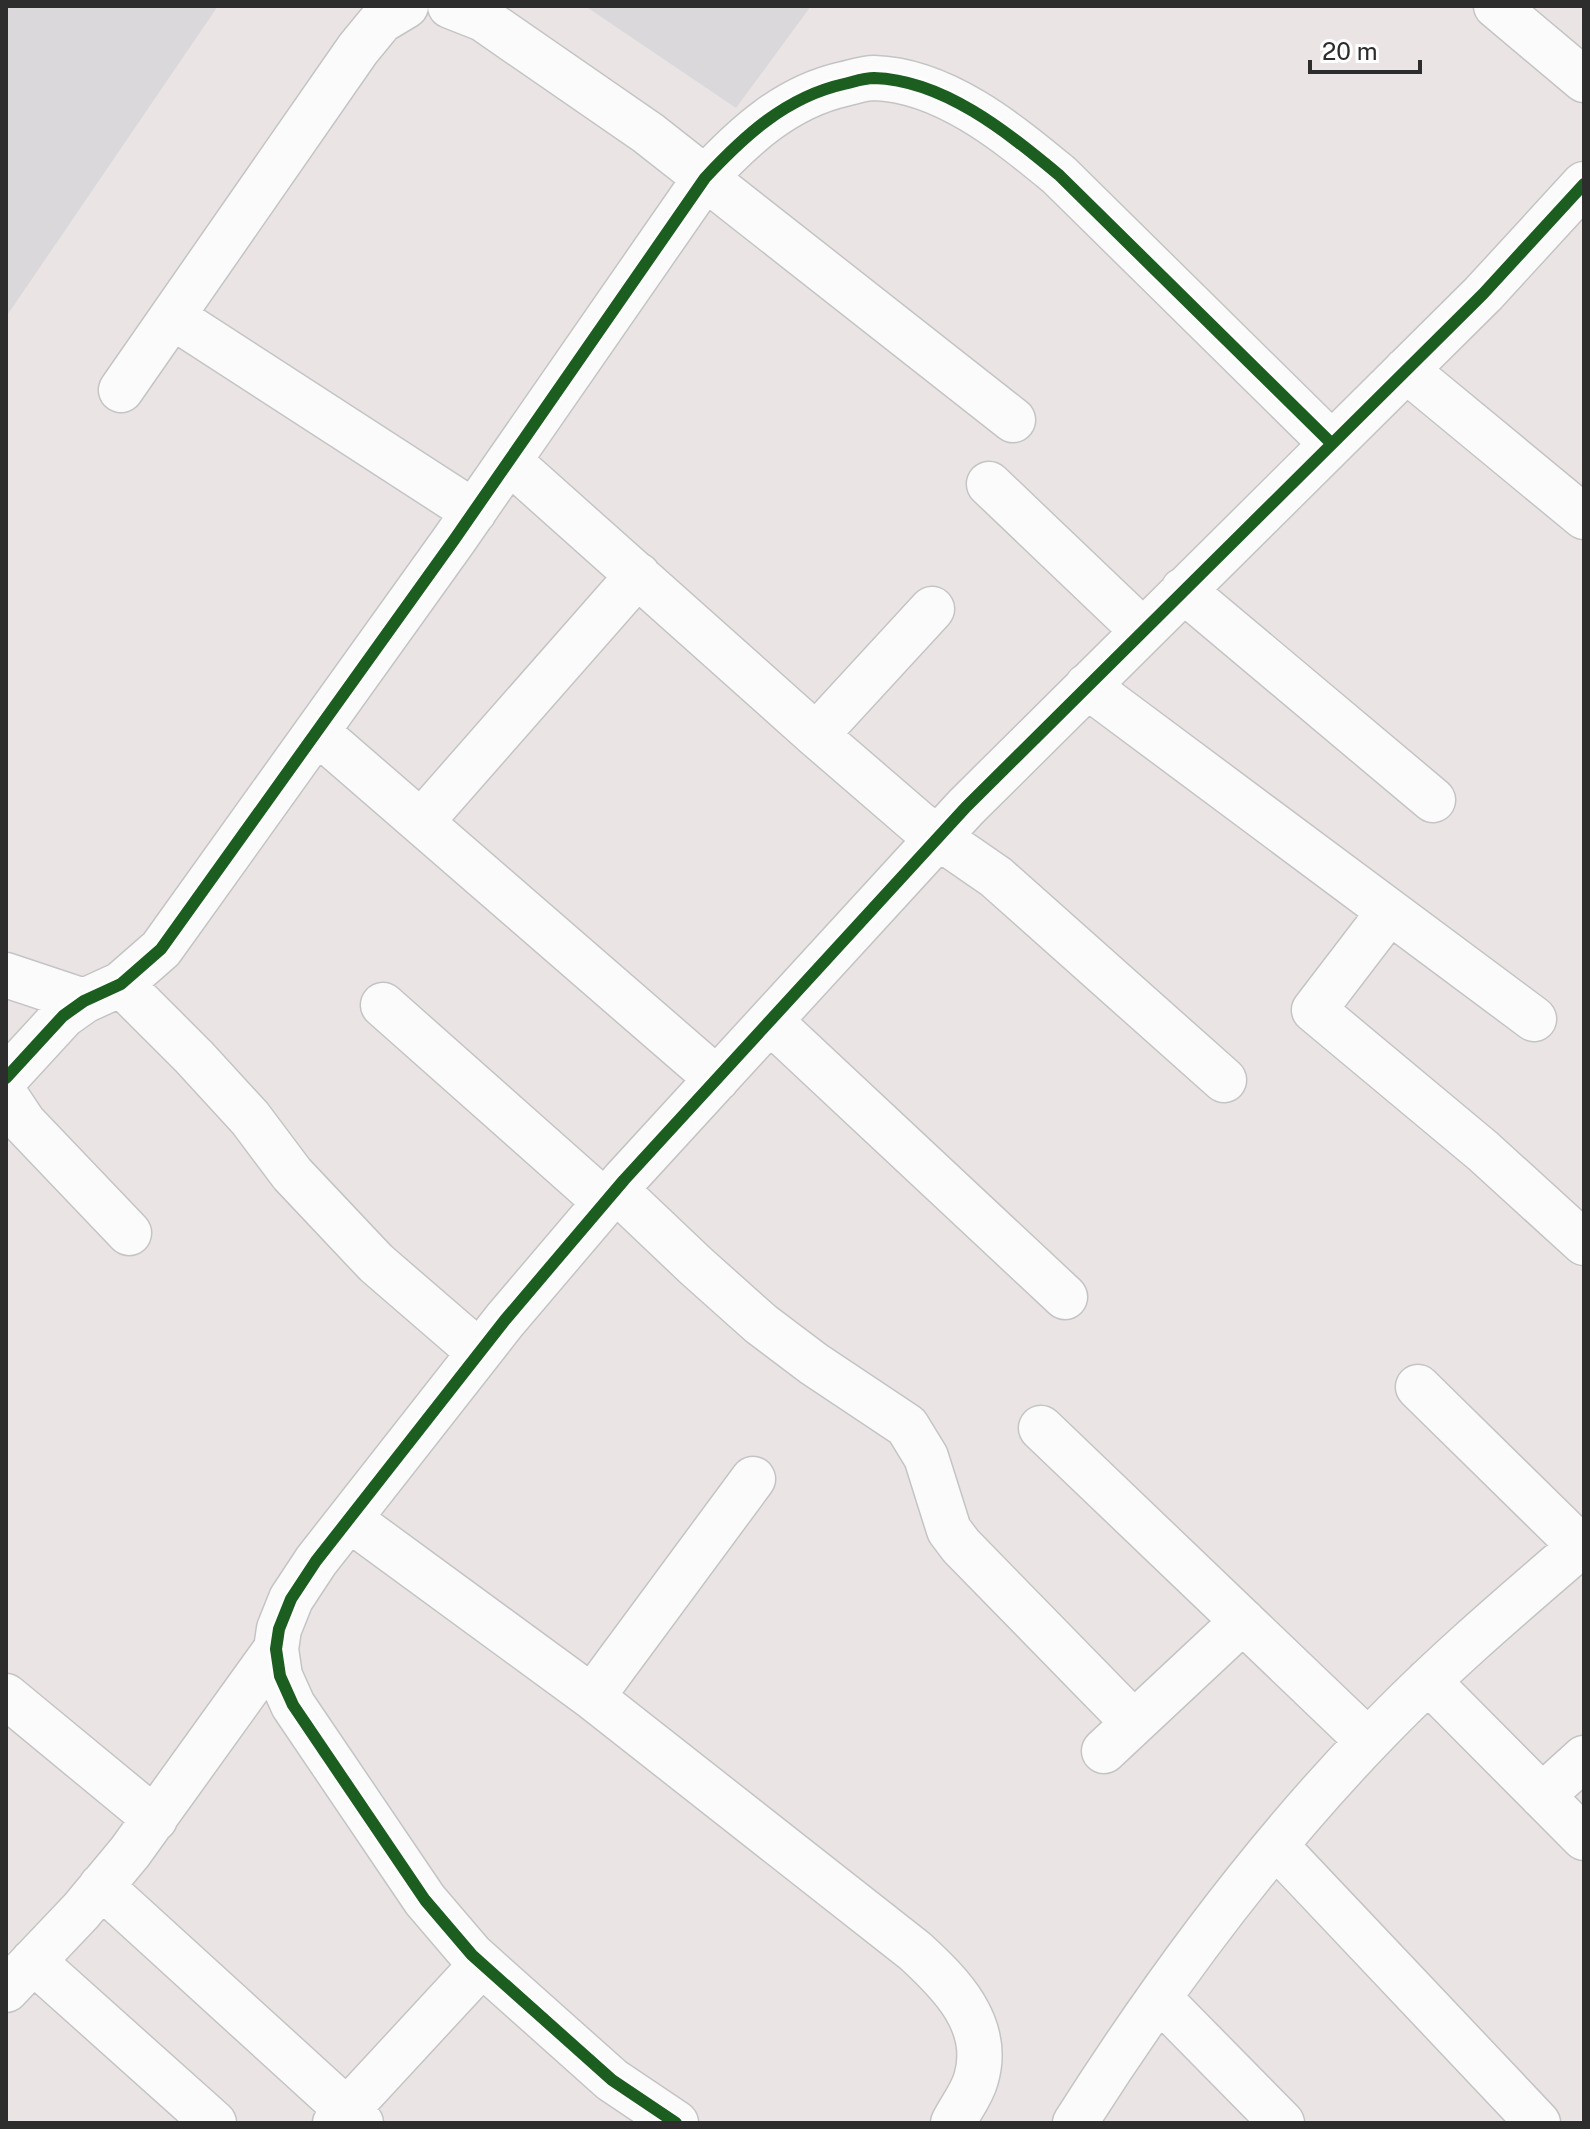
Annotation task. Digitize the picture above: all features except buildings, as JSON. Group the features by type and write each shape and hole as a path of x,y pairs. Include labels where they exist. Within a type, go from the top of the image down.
{"street":[{"path":"121,390 358,49 381,21 406,6"},
{"path":"450,6 483,19 648,133 1013,420"},
{"path":"1496,6 1584,80"},
{"path":"6,1078 43,1036 161,949 474,512 705,178 761,124 796,101 825,88 871,78 909,83 984,117 1059,175 1331,443"},
{"path":"676,2123 612,2080 482,1964 425,1900 293,1705 280,1676 276,1649 279,1629 291,1599 479,1352 611,1196 717,1079 938,838 1183,590 1483,294 1584,184"},
{"path":"173,317 474,512"},
{"path":"1406,370 1584,517"},
{"path":"509,461 816,735 938,838 996,877 1224,1080"},
{"path":"989,484 1143,631"},
{"path":"421,822 638,575"},
{"path":"1183,590 1433,800"},
{"path":"816,735 932,609"},
{"path":"1087,686 1534,1019"},
{"path":"317,732 717,1079"},
{"path":"1389,912 1314,1010 1483,1151 1584,1243"},
{"path":"6,975 102,993 194,1057 250,1118 292,1174 376,1263 479,1352"},
{"path":"383,1005 770,1331 907,1426 926,1457 949,1530 1118,1737 1243,1621"},
{"path":"770,1021 1065,1297"},
{"path":"6,1096 24,1123 129,1233"},
{"path":"1075,2123 1159,1998 1276,1846 1368,1741 1428,1681 1582,1544 1418,1387"},
{"path":"1041,1428 1368,1741"},
{"path":"592,1697 753,1479"},
{"path":"349,1519 592,1697 793,1853 943,1977 963,2003 978,2032 981,2058 975,2082 953,2123"},
{"path":"214,2123 20,1975 101,1886 155,1819 276,1649"},
{"path":"1428,1681 1584,1838"},
{"path":"6,1696 155,1819"},
{"path":"1542,1796 1584,1758"},
{"path":"1276,1846 1538,2123"},
{"path":"101,1886 348,2119 482,1964"},
{"path":"1159,1998 1282,2123"}],"shaded area":[{"path":"6,6 218,6 6,317"},
{"path":"585,6 811,6 736,108"}],"cycle path":[{"path":"6,1078 63,1016 84,1001 121,984 161,949 454,540 705,178 751,133 803,98 866,79 900,81 950,98 997,126 1059,175 1331,443"},
{"path":"676,2123 612,2080 472,1955 425,1900 293,1705 280,1676 276,1649 279,1629 291,1599 316,1561 505,1320 624,1180 966,807 1483,294 1584,184"}]}
